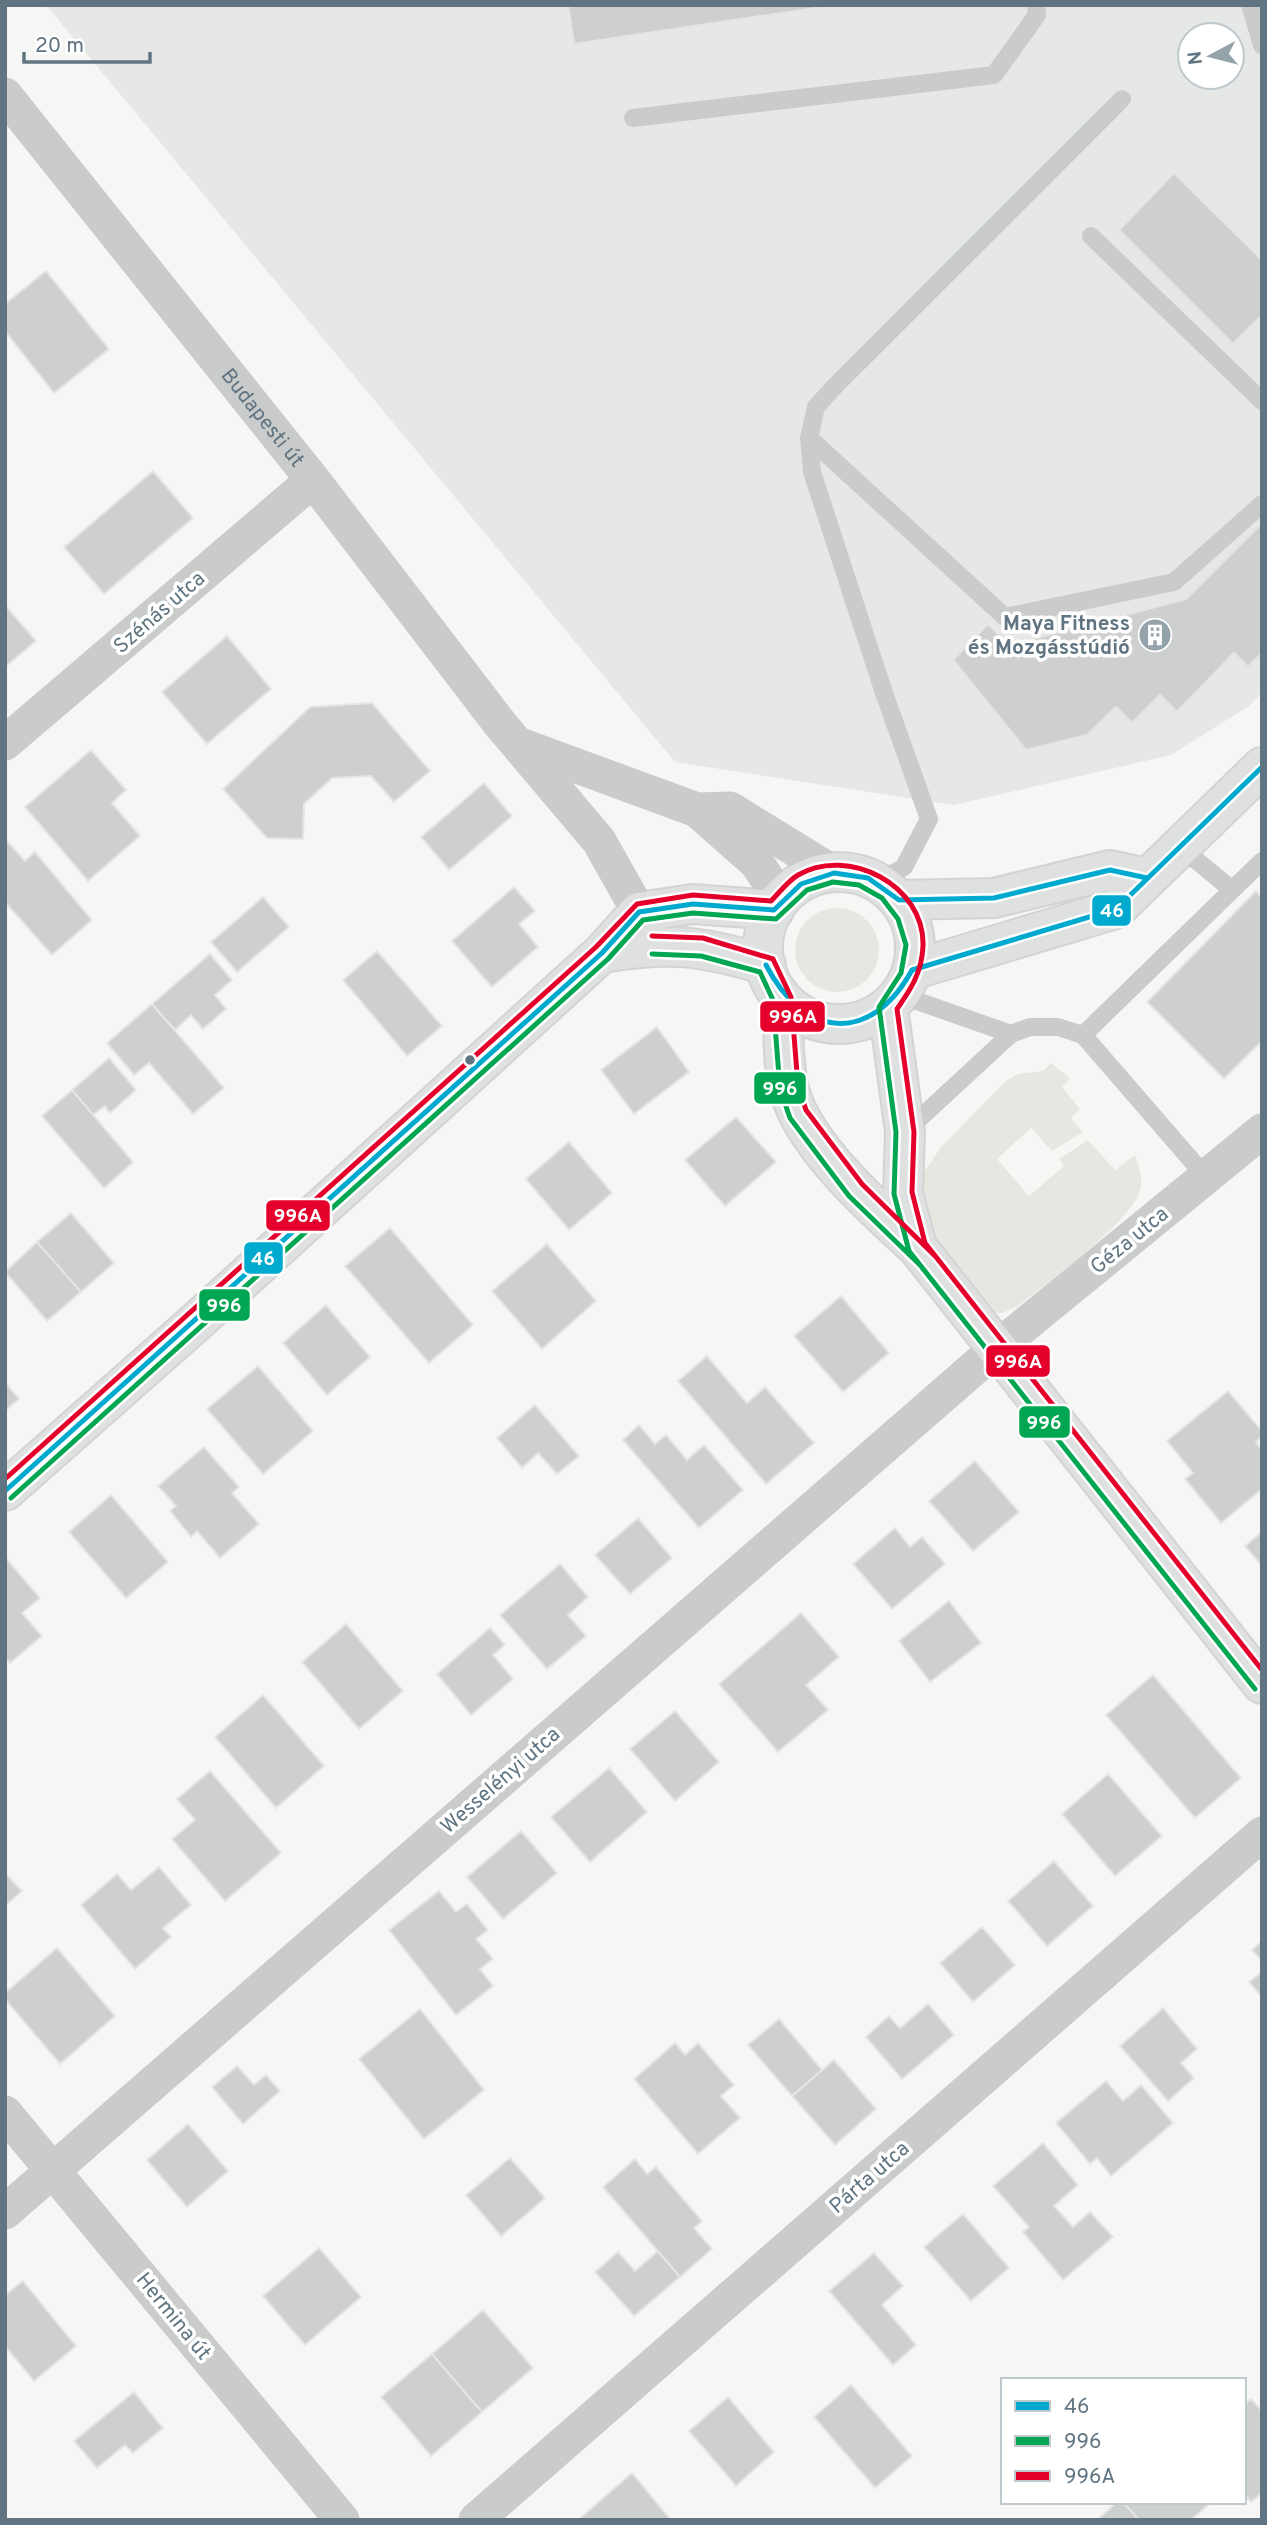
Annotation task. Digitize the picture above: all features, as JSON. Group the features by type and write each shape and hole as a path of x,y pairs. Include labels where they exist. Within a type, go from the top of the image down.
{"street":[{"name":"Budapesti út","path":"5,95 313,480 517,743 599,841 639,912"},
{"name":"Szénás utca","path":"5,743 313,480"},
{"path":"517,743 697,810 756,862 778,904"},
{"path":"602,953 653,944 702,947 774,981 800,1013 820,1022 843,1024 866,1019 900,991 1116,909 1262,766"},
{"path":"697,810 730,809 832,872"},
{"path":"1147,878 1110,870 994,898 888,891 855,873 832,872 813,876 795,886 778,904 764,937 774,981 789,1088 798,1114 855,1191 917,1247 1262,1684"},
{"path":"888,891 915,934 900,991 905,1132 903,1193 917,1247"},
{"path":"5,1491 195,1323 602,953 639,912 693,904 778,904"},
{"name":"Géza utca","path":"996,1349 1262,1131"},
{"name":"Wesselényi utca","path":"5,2212 996,1349"},
{"name":"Párta utca","path":"476,2520 1262,1834"},
{"name":"Hermina út","path":"5,2113 342,2520"}],"lane":[{"path":"633,118 994,75 1037,15 1037,5"},
{"path":"1250,5 1262,45"},
{"path":"888,891 929,819 884,693 816,485 809,438 816,407 1122,99"},
{"path":"1091,236 1261,397"},
{"path":"809,438 1005,617 1174,582 1262,504"},
{"path":"1179,846 1231,889"},
{"path":"1083,1035 1262,861"},
{"path":"900,991 1011,1034"},
{"path":"905,1132 1011,1034 1030,1027 1058,1027 1083,1035 1206,1177"}],"shaded area":[{"path":"46,5 1262,5 1262,693 1249,706 1171,755 954,805 675,762"},
{"path":"837,908 853,911 872,927 879,950 876,966 860,985 837,992 821,989 802,973 795,950 798,934 814,915"},
{"path":"1051,1063 1070,1078 1062,1087 1080,1109 1071,1118 1083,1132 1052,1151 1031,1128 997,1159 1029,1196 1064,1166 1059,1159 1088,1140 1115,1170 1135,1155 1141,1186 1136,1199 1124,1215 1068,1267 1018,1306 1002,1313 982,1312 923,1231 920,1204 924,1172 941,1147 1006,1081 1018,1074 1043,1071"}],"building":[{"path":"568,5 835,5 574,44"},
{"path":"1174,173 1262,260 1262,315 1233,344 1119,230"},
{"path":"46,271 109,349 54,393 5,331 5,304"},
{"path":"153,471 193,518 104,594 64,547"},
{"name":"Maya Fitness és Mozgásstúdió","path":"1262,523 1262,653 1248,667 1234,653 1177,712 1160,695 1132,723 1116,707 1087,735 1026,750 953,660 988,624 1010,645 1186,599"},
{"path":"5,605 36,641 5,667"},
{"path":"227,636 271,689 207,744 162,692"},
{"path":"372,703 430,771 394,802 371,776 332,778 304,804 303,839 267,838 223,789 310,707"},
{"path":"91,750 126,790 112,803 140,836 88,881 25,807"},
{"path":"484,783 512,816 449,870 421,837"},
{"path":"5,839 25,861 35,852 92,920 52,955 5,902"},
{"path":"514,887 535,911 519,924 538,947 492,987 452,941"},
{"path":"1256,891 1262,898 1262,1041 1224,1079 1147,1002"},
{"path":"263,897 289,927 237,972 211,942"},
{"path":"377,951 442,1026 407,1056 343,980"},
{"path":"210,954 232,980 215,995 226,1009 203,1029 191,1015 175,1030 152,1004"},
{"path":"152,1004 224,1088 193,1114 149,1063 134,1075 107,1043"},
{"path":"657,1027 689,1072 634,1114 601,1070"},
{"path":"109,1058 136,1090 110,1113 105,1106 93,1115 72,1090"},
{"path":"72,1090 133,1162 104,1188 42,1116"},
{"path":"736,1117 776,1162 725,1206 685,1160"},
{"path":"569,1142 612,1193 569,1230 526,1179"},
{"path":"71,1213 114,1263 81,1292 37,1242"},
{"path":"390,1228 473,1325 429,1363 345,1266"},
{"path":"37,1242 81,1292 47,1321 5,1272"},
{"path":"547,1244 596,1301 542,1349 492,1291"},
{"path":"841,1296 889,1353 843,1392 794,1336"},
{"path":"326,1305 370,1357 327,1395 283,1343"},
{"path":"707,1356 747,1403 765,1387 814,1443 766,1484 678,1381"},
{"path":"258,1366 313,1431 263,1474 207,1409"},
{"path":"5,1382 19,1399 5,1411"},
{"path":"1228,1391 1262,1431 1262,1437 1256,1442 1262,1450 1262,1489 1221,1523 1185,1479 1193,1473 1167,1441"},
{"path":"535,1405 579,1456 557,1474 538,1453 522,1468 497,1438"},
{"path":"639,1425 655,1444 666,1435 687,1460 704,1445 743,1490 699,1528 623,1440"},
{"path":"204,1447 239,1487 232,1493 259,1524 220,1558 197,1531 191,1537 170,1511 176,1506 158,1486"},
{"path":"975,1461 1019,1512 973,1551 929,1501"},
{"path":"111,1495 168,1562 126,1598 69,1532"},
{"path":"638,1518 672,1558 630,1594 595,1555"},
{"path":"895,1528 910,1547 922,1537 945,1564 892,1609 853,1564"},
{"path":"1262,1532 1262,1566 1245,1546"},
{"path":"5,1557 40,1598 22,1613 42,1636 10,1663 5,1657"},
{"path":"560,1564 588,1597 568,1615 586,1636 547,1669 500,1615"},
{"path":"949,1601 981,1643 930,1682 899,1641"},
{"path":"801,1613 839,1657 806,1685 828,1710 778,1752 719,1684"},
{"path":"346,1624 403,1691 359,1729 302,1662"},
{"path":"490,1628 505,1645 493,1655 513,1679 471,1715 437,1674"},
{"path":"1153,1675 1241,1778 1195,1818 1106,1715"},
{"path":"263,1695 324,1766 276,1808 215,1737"},
{"path":"675,1711 719,1762 675,1801 630,1749"},
{"path":"609,1768 647,1812 590,1862 551,1817"},
{"path":"210,1771 281,1853 225,1901 172,1839 195,1820 177,1799"},
{"path":"1108,1774 1162,1836 1115,1876 1062,1814"},
{"path":"521,1831 557,1873 503,1919 467,1877"},
{"path":"1054,1861 1093,1906 1047,1946 1008,1901"},
{"path":"159,1867 191,1905 163,1928 171,1937 135,1969 81,1905 117,1874 131,1890"},
{"path":"5,1873 22,1891 5,1906"},
{"path":"439,1891 456,1912 467,1904 488,1930 476,1939 493,1959 480,1969 493,1986 456,2015 389,1930"},
{"path":"982,1927 1015,1965 973,2002 940,1963"},
{"path":"1262,1941 1262,1961 1252,1950"},
{"path":"57,1948 115,2016 60,2064 5,1999 5,1993"},
{"path":"1262,1972 1262,1997 1249,1982"},
{"path":"928,2004 954,2035 902,2079 866,2037 889,2016 900,2028"},
{"path":"1163,2008 1197,2049 1181,2063 1194,2078 1168,2101 1120,2046"},
{"path":"420,2009 484,2090 424,2139 359,2059"},
{"path":"779,2019 822,2070 792,2096 748,2045"},
{"path":"675,2043 685,2055 698,2043 734,2085 721,2096 740,2118 698,2154 634,2079"},
{"path":"834,2060 876,2109 835,2145 792,2096"},
{"path":"237,2066 254,2085 266,2075 280,2091 243,2124 212,2087"},
{"path":"1106,2081 1123,2101 1141,2085 1173,2123 1111,2176 1097,2158 1090,2164 1056,2123"},
{"path":"188,2124 228,2171 187,2207 147,2160"},
{"path":"1043,2143 1078,2185 1054,2206 1073,2227 1090,2212 1113,2237 1063,2280 1023,2232 1029,2227 993,2186"},
{"path":"510,2158 545,2198 501,2236 466,2195"},
{"path":"635,2159 647,2174 656,2167 702,2221 694,2228 712,2249 680,2277 603,2187"},
{"path":"963,2214 1009,2268 971,2301 924,2247"},
{"path":"319,2248 361,2297 305,2345 263,2296"},
{"path":"658,2251 680,2277 634,2316 595,2272 618,2252 635,2271"},
{"path":"874,2253 903,2286 882,2305 916,2345 893,2365 829,2291"},
{"path":"23,2281 76,2346 34,2381 5,2346 5,2295"},
{"path":"483,2310 533,2368 482,2412 432,2354"},
{"path":"432,2354 482,2412 431,2456 381,2397"},
{"path":"851,2385 912,2456 875,2488 814,2417"},
{"path":"134,2392 163,2428 133,2453 125,2445 97,2468 74,2441"},
{"path":"728,2397 774,2452 736,2486 689,2431"},
{"path":"1251,2399 1262,2411 1262,2493 1251,2502 1246,2496 1246,2403"},
{"path":"632,2473 671,2520 578,2520"},
{"path":"1115,2504 1125,2504 1139,2520 1097,2520"},
{"path":"1125,2504 1209,2504 1191,2520 1139,2520"}],"transit line":[{"name":"46","path":"912,970 1116,909 1262,767"},
{"name":"996A","path":"5,1479 596,947 637,904 693,895 771,901 798,875 818,867 839,865 880,877 898,889 911,905 920,924 923,946 918,972 897,1009 914,1132 912,1192 925,1243 1262,1670"},
{"name":"46","path":"5,1491 602,953 639,912 693,904 774,910 801,884 834,873 868,878 899,900 994,898 1110,870 1147,878"},
{"name":"996","path":"11,1498 608,959 643,920 693,913 776,919 807,890 833,882 859,885 882,898 898,919 906,945 901,973 879,1007 896,1132 894,1194 909,1251 1255,1689"},
{"name":"996A","path":"652,936 703,938 773,959 791,997 798,1086 806,1110 862,1184 935,1256"},
{"name":"996","path":"652,954 701,956 760,972 773,1000 780,1089 790,1118 849,1196 921,1266"},
{"name":"46","path":"766,965 782,990 799,1008 818,1019 838,1023 858,1021 877,1011 896,994 912,970"}],"place":[{"name":"Maya Fitness és Mozgásstúdió","path":"1155,635"}]}
